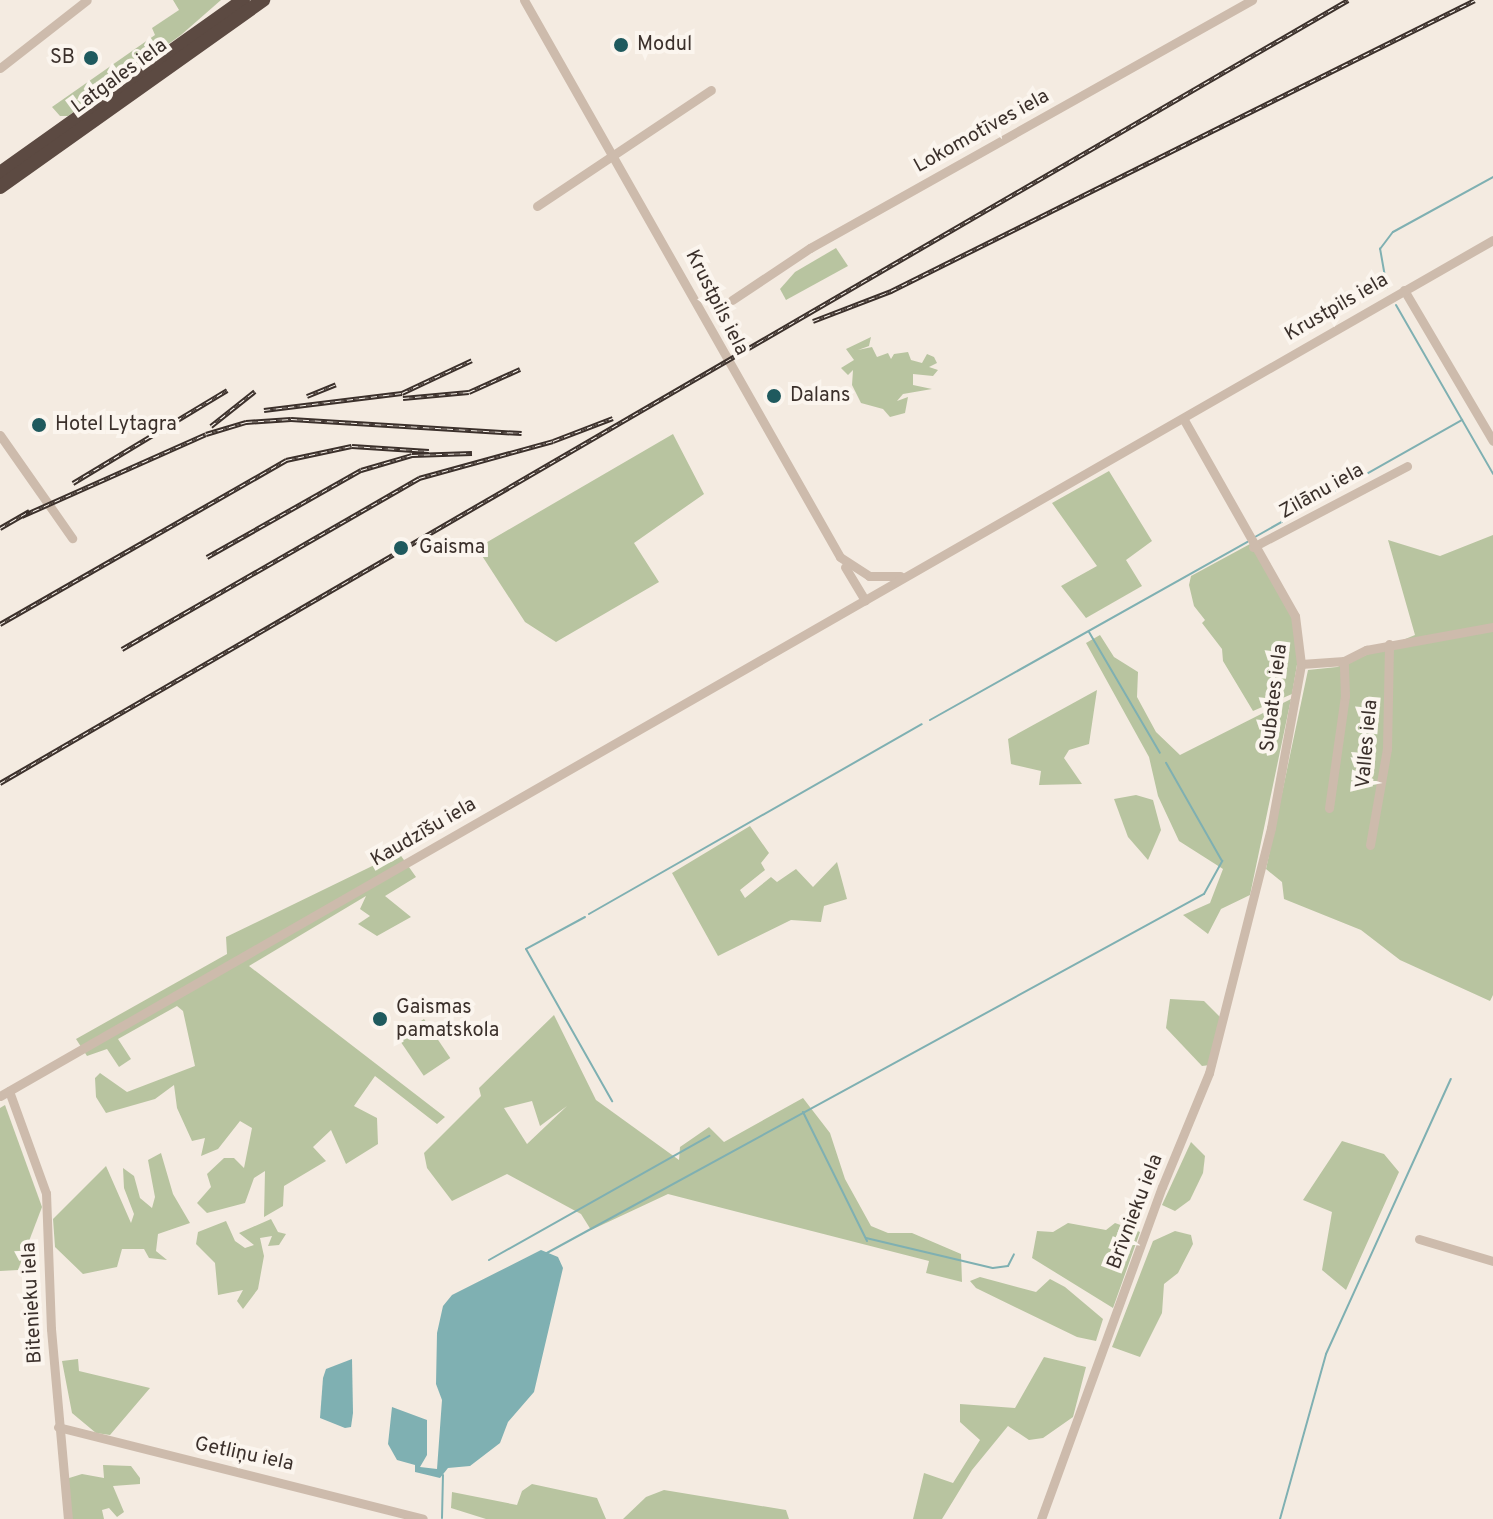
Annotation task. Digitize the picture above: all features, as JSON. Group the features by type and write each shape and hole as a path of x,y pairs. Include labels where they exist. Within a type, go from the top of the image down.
{"highway":[{"name":"Latgales iela","path":"0,173 237,5 263,0"},
{"name":"Latgales iela","path":"0,187 237,5"}],"street":[{"path":"0,68 87,0"},
{"name":"Krustpils iela","path":"524,0 614,155 724,359 840,557 869,576 907,575"},
{"name":"Lokomotīves iela","path":"732,300 810,248 1252,0"},
{"path":"537,206 711,90"},
{"name":"Krustpils iela","path":"865,600 1493,240"},
{"path":"1404,290 1493,441"},
{"name":"Subates iela","path":"1183,418 1253,547 1295,616 1301,664 1283,771 1250,913"},
{"path":"0,435 72,538"},
{"name":"Zilānu iela","path":"1253,547 1407,466"},
{"path":"840,557 865,600"},
{"name":"Kaudzīšu iela","path":"5,1094 865,600"},
{"path":"1301,664 1344,661 1354,653 1389,644 1493,627"},
{"name":"Valles iela","path":"1370,845 1387,749 1389,644"},
{"path":"1329,808 1345,696 1344,661"},
{"name":"Brīvnieku iela","path":"1041,1519 1162,1187 1199,1107 1250,913"},
{"name":"Bitenieku iela","path":"5,1094 46,1193 58,1427 68,1519"},
{"path":"1419,1239 1493,1261"},
{"name":"Getliņu iela","path":"58,1427 423,1519"}],"green space":[{"path":"173,0 221,0 181,35 68,116 60,116 52,107 155,35 152,28 179,10"},
{"path":"836,248 848,266 786,300 780,289 795,272"},
{"path":"871,337 869,346 858,350 872,347 877,357 888,353 891,359 894,354 908,352 911,360 922,363 927,354 934,357 937,363 929,367 938,370 933,376 913,374 913,385 932,389 903,394 897,401 908,397 905,413 890,417 883,409 861,403 852,385 853,370 848,375 841,368 854,360 846,349"},
{"path":"673,434 704,494 634,543 659,582 556,642 525,622 477,548"},
{"path":"1109,471 1152,541 1126,560 1142,586 1086,618 1061,586 1097,566 1052,503"},
{"path":"1493,535 1493,995 1490,1001 1400,960 1361,930 1284,899 1282,882 1266,869 1308,670 1337,667 1415,635 1388,540 1440,556"},
{"path":"1250,544 1291,611 1299,653 1292,694 1253,711 1223,661 1222,649 1202,623 1205,620 1194,606 1189,585 1191,576"},
{"path":"1100,635 1114,657 1138,672 1137,697 1156,732 1180,755 1291,699 1250,895 1221,909 1208,934 1183,915 1210,903 1223,869 1179,841 1158,796 1149,757 1086,643"},
{"path":"1097,690 1089,744 1069,750 1064,758 1082,784 1039,785 1041,771 1011,764 1008,739"},
{"path":"1136,795 1153,800 1161,830 1148,860 1128,837 1114,799"},
{"path":"750,826 769,853 761,863 765,870 740,890 745,898 771,877 777,882 796,869 813,887 837,862 847,899 824,906 821,922 791,920 718,956 672,873"},
{"path":"399,853 416,877 385,896 411,917 377,936 358,924 370,916 360,909 366,896 249,966 445,1117 437,1124 375,1076 354,1106 377,1118 378,1144 346,1164 331,1130 313,1147 326,1161 284,1186 283,1206 264,1217 265,1171 254,1178 245,1203 207,1213 197,1203 211,1187 207,1174 224,1158 234,1158 244,1168 252,1128 240,1121 218,1149 201,1156 205,1138 192,1141 177,1108 174,1085 155,1099 106,1113 96,1097 95,1078 100,1073 127,1092 195,1066 183,1011 177,1006 118,1039 131,1059 119,1067 107,1049 87,1056 76,1039 227,954 226,937"},
{"path":"1170,999 1204,1001 1223,1020 1210,1065 1202,1066 1166,1028"},
{"path":"554,1015 596,1100 679,1160 680,1147 709,1127 724,1142 803,1098 830,1133 845,1179 871,1226 888,1233 912,1233 961,1254 962,1282 926,1273 929,1261 668,1194 591,1230 581,1214 507,1174 452,1201 427,1168 424,1153 481,1096 479,1088","holes":["532,1101 540,1126 567,1106 527,1144 504,1108"]},
{"path":"424,1019 450,1058 424,1076 397,1037"},
{"path":"5,1105 42,1207 18,1270 0,1271 0,1108"},
{"path":"1342,1141 1384,1154 1399,1172 1346,1290 1322,1270 1332,1212 1303,1200"},
{"path":"1191,1142 1205,1156 1203,1173 1190,1200 1175,1211 1162,1205"},
{"path":"161,1153 173,1194 190,1223 158,1234 156,1251 167,1260 149,1258 144,1249 122,1249 117,1267 83,1274 55,1247 53,1219 106,1166 131,1223 134,1214 124,1188 123,1168 134,1176 140,1198 152,1208 155,1197 148,1160"},
{"path":"271,1219 278,1232 286,1234 279,1245 268,1246 272,1236 260,1238 264,1256 258,1289 243,1309 237,1301 243,1290 218,1295 215,1263 196,1244 198,1232 226,1221 235,1241 245,1248 254,1245 239,1233"},
{"path":"1068,1223 1106,1230 1115,1223 1140,1232 1113,1308 1032,1258 1037,1231 1053,1232"},
{"path":"1175,1231 1191,1235 1193,1244 1178,1273 1164,1284 1162,1313 1140,1357 1112,1347 1153,1241"},
{"path":"980,1277 1036,1292 1050,1279 1065,1287 1103,1319 1096,1341 1077,1337 976,1288 970,1281"},
{"path":"1044,1357 1086,1367 1073,1417 1043,1438 1029,1440 1008,1426 972,1470 942,1519 913,1519 924,1473 953,1483 980,1440 960,1422 960,1404 1015,1408"},
{"path":"78,1359 79,1371 150,1388 110,1435 96,1433 72,1413 62,1361"},
{"path":"103,1465 131,1466 140,1478 140,1484 113,1486 124,1512 117,1517 109,1508 102,1510 104,1519 69,1519 66,1479 82,1474 104,1478"},
{"path":"532,1484 597,1498 606,1519 486,1519 451,1508 452,1492 517,1505 522,1491"},
{"path":"664,1490 786,1510 789,1519 623,1519 646,1497"}],"water":[{"path":"541,1250 558,1257 563,1268 534,1392 508,1422 500,1443 470,1466 448,1468 440,1478 415,1472 415,1465 397,1460 388,1444 392,1407 427,1420 427,1455 420,1467 437,1469 442,1400 436,1384 437,1333 443,1306 452,1295"},
{"path":"352,1359 353,1413 351,1427 345,1428 320,1418 323,1378 326,1369"}],"waterway":[{"path":"1387,288 1380,249 1393,232 1493,177"},
{"path":"1396,305 1493,474"},
{"path":"1255,537 1462,420"},
{"path":"930,720 1247,542"},
{"path":"1089,632 1160,753"},
{"path":"589,914 922,724"},
{"path":"545,1254 1204,894 1222,861 1166,763"},
{"path":"585,917 526,949 612,1101"},
{"path":"1280,1519 1326,1354 1451,1079"},
{"path":"803,1112 867,1241"},
{"path":"489,1260 709,1136"},
{"path":"866,1238 993,1268 1008,1266 1014,1254"},
{"path":"442,1518 443,1475"}],"railway":[{"path":"0,783 1348,0"},
{"path":"813,321 891,291 1475,0"},
{"path":"264,410 402,393 472,360"},
{"path":"403,398 469,392 520,369"},
{"path":"307,396 336,384"},
{"path":"73,483 227,390"},
{"path":"211,426 255,391"},
{"path":"122,649 419,478 553,441 613,418"},
{"path":"22,516 206,434 246,422 291,419 522,433"},
{"path":"0,624 286,460 352,446 429,451"},
{"path":"207,557 361,470 412,455 472,453"},
{"path":"0,528 30,511"}],"place":[{"name":"Modul","path":"621,45"},
{"name":"SB","path":"91,58"},
{"name":"Dalans","path":"774,396"},
{"name":"Hotel Lytagra","path":"39,425"},
{"name":"Gaisma","path":"401,548"},
{"name":"Gaismas pamatskola","path":"380,1019"}]}
